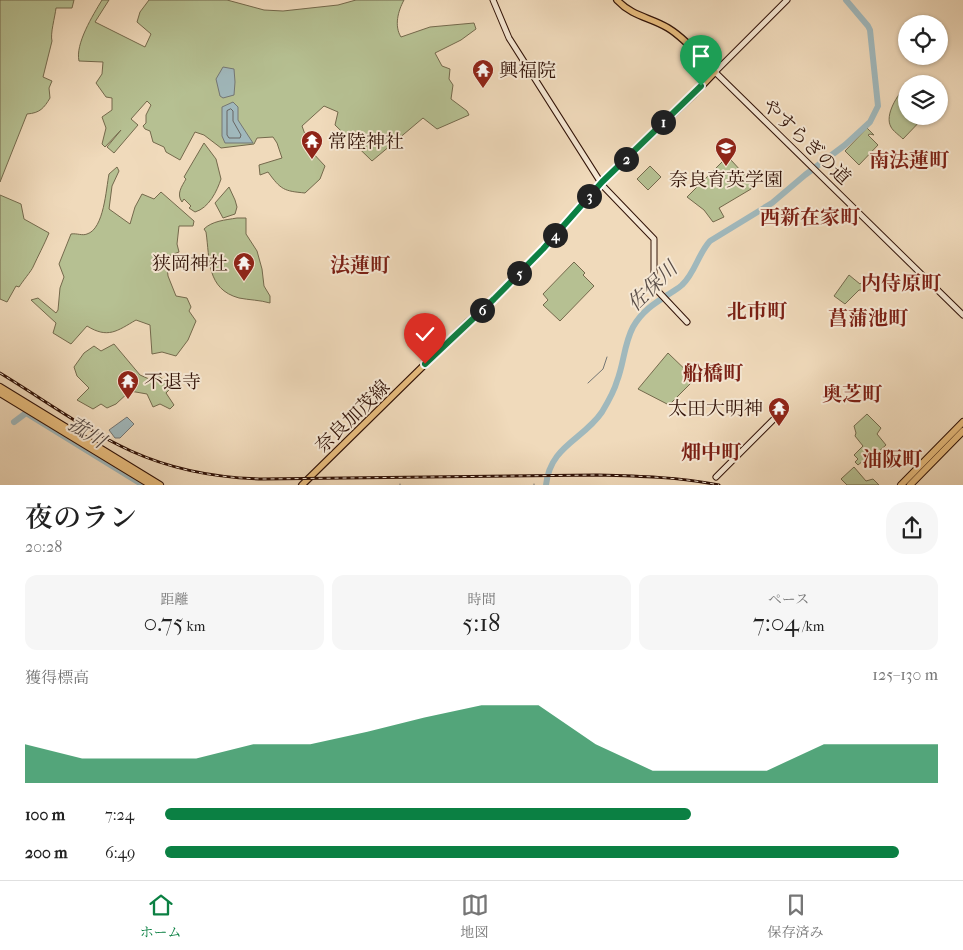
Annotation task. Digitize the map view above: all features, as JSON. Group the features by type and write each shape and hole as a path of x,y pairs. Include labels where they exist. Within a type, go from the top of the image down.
{"highway":[{"path":"0,386 160,485"},
{"path":"0,393 151,485"},
{"path":"901,485 963,422"},
{"path":"910,485 963,431"}],"main road":[{"path":"617,0 624,8 634,14 663,26 674,33 715,72"},
{"name":"奈良加茂線","path":"302,485 467,323 494,299 543,249 602,182 715,72"}],"street":[{"path":"493,0 509,38 603,186 654,239 654,287 687,322"},
{"path":"715,72 787,0"},
{"name":"やすらぎの道","path":"715,72 963,315"},
{"path":"716,477 776,417"}],"green space":[{"path":"0,0 74,0 72,8 56,8 52,41 43,77 52,81 49,88 50,98 41,109 27,114 0,182"},
{"path":"102,0 109,0 95,22 145,47 151,34 137,22 140,12 149,0 227,0 264,10 283,11 338,5 356,0 404,0 398,18 398,28 401,37 430,27 474,23 476,29 461,40 435,53 442,66 450,69 449,79 453,85 451,99 467,111 469,115 437,129 423,118 372,161 335,125 338,112 324,106 302,126 311,151 325,166 320,179 305,193 292,191 280,186 268,172 260,175 259,165 282,158 273,137 257,138 254,144 221,148 204,135 195,132 180,160 166,152 164,147 153,142 150,131 143,126 146,123 146,115 151,105 147,101 131,119 138,125 114,153 107,147 121,130 105,147 102,144 106,128 102,117 112,110 112,98 106,97 96,83 102,74 103,62 79,61 78,54 82,38"},
{"path":"898,96 898,125 916,125 903,139 895,132 889,122"},
{"path":"867,128 874,135 868,135 878,145 859,165 845,151"},
{"path":"204,143 216,159 221,179 215,194 208,203 195,212 189,208 191,206 184,199 182,202 180,193 186,179 184,177"},
{"path":"726,158 731,160 752,183 751,189 719,208 724,217 713,222 704,210 687,197"},
{"path":"650,166 661,177 648,190 637,179"},
{"path":"117,167 119,171 112,186 109,209 130,224 135,207 142,194 154,199 161,192 194,221 193,226 179,226 177,244 179,252 166,257 168,276 176,296 187,298 191,307 189,311 196,321 188,340 176,356 162,352 152,354 150,325 136,320 118,330 107,333 87,326 71,344 53,333 56,323 31,300 38,298 56,313 58,310 60,288 64,277 59,264 71,234 83,235 93,231 101,217 109,174"},
{"path":"229,187 237,207 235,214 223,218 215,203"},
{"path":"0,195 21,204 24,219 49,233 32,269 19,287 16,286 7,302 0,299"},
{"path":"246,218 246,234 257,251 264,286 270,296 270,303 239,298 228,294 220,288 215,280 209,262 206,232 204,229 223,220"},
{"path":"574,262 594,286 560,321 543,305 548,300 543,294"},
{"path":"849,275 860,284 862,282 866,286 859,290 845,304 834,296"},
{"path":"114,344 140,375 149,379 155,373 172,387 166,393 174,405 170,409 160,404 153,407 147,394 130,391 116,404 107,408 101,404 93,409 77,400 89,388 77,376 74,367 84,353 94,346 101,351"},
{"path":"668,353 695,379 669,405 638,389"},
{"path":"867,414 881,428 877,434 886,445 877,453 875,451 858,465 855,462 858,459 854,455 863,446 855,436 854,426"},
{"path":"854,467 866,481 873,479 879,485 847,485 841,479"}],"water":[{"path":"223,67 234,69 235,82 234,95 223,98 220,96 216,79"},
{"path":"233,102 238,107 238,120 253,143 225,143 222,136 222,107"},
{"path":"127,417 134,424 120,438 115,438 109,430"}],"waterway":[{"name":"佐保川","path":"546,485 549,472 560,452 594,422 609,401 619,374 630,333 640,316 679,288 710,241 772,203 845,145 870,122 878,106 870,30 846,0"},
{"path":"588,383 603,369 607,357"},
{"name":"菰川","path":"14,422 26,413 143,485"}],"railway":[{"path":"0,373 114,443 147,458 179,468 212,475 263,479 597,475 643,476 719,485"}],"place":[{"name":"興福院","path":"483,89"},
{"name":"常陸神社","path":"312,160"},
{"name":"奈良育英学園","path":"726,167"},
{"name":"狭岡神社","path":"244,282"},
{"name":"不退寺","path":"128,400"},
{"name":"太田大明神","path":"779,427"}],"district":[{"name":"南法蓮町","path":"909,160"},
{"name":"西新在家町","path":"810,217"},
{"name":"法蓮町","path":"360,265"},
{"name":"内侍原町","path":"901,283"},
{"name":"北市町","path":"757,311"},
{"name":"菖蒲池町","path":"868,318"},
{"name":"船橋町","path":"713,373"},
{"name":"奥芝町","path":"852,394"},
{"name":"畑中町","path":"711,452"},
{"name":"油阪町","path":"892,459"}],"route":[{"path":"425,364 494,299 543,249 602,182 701,86"}]}
